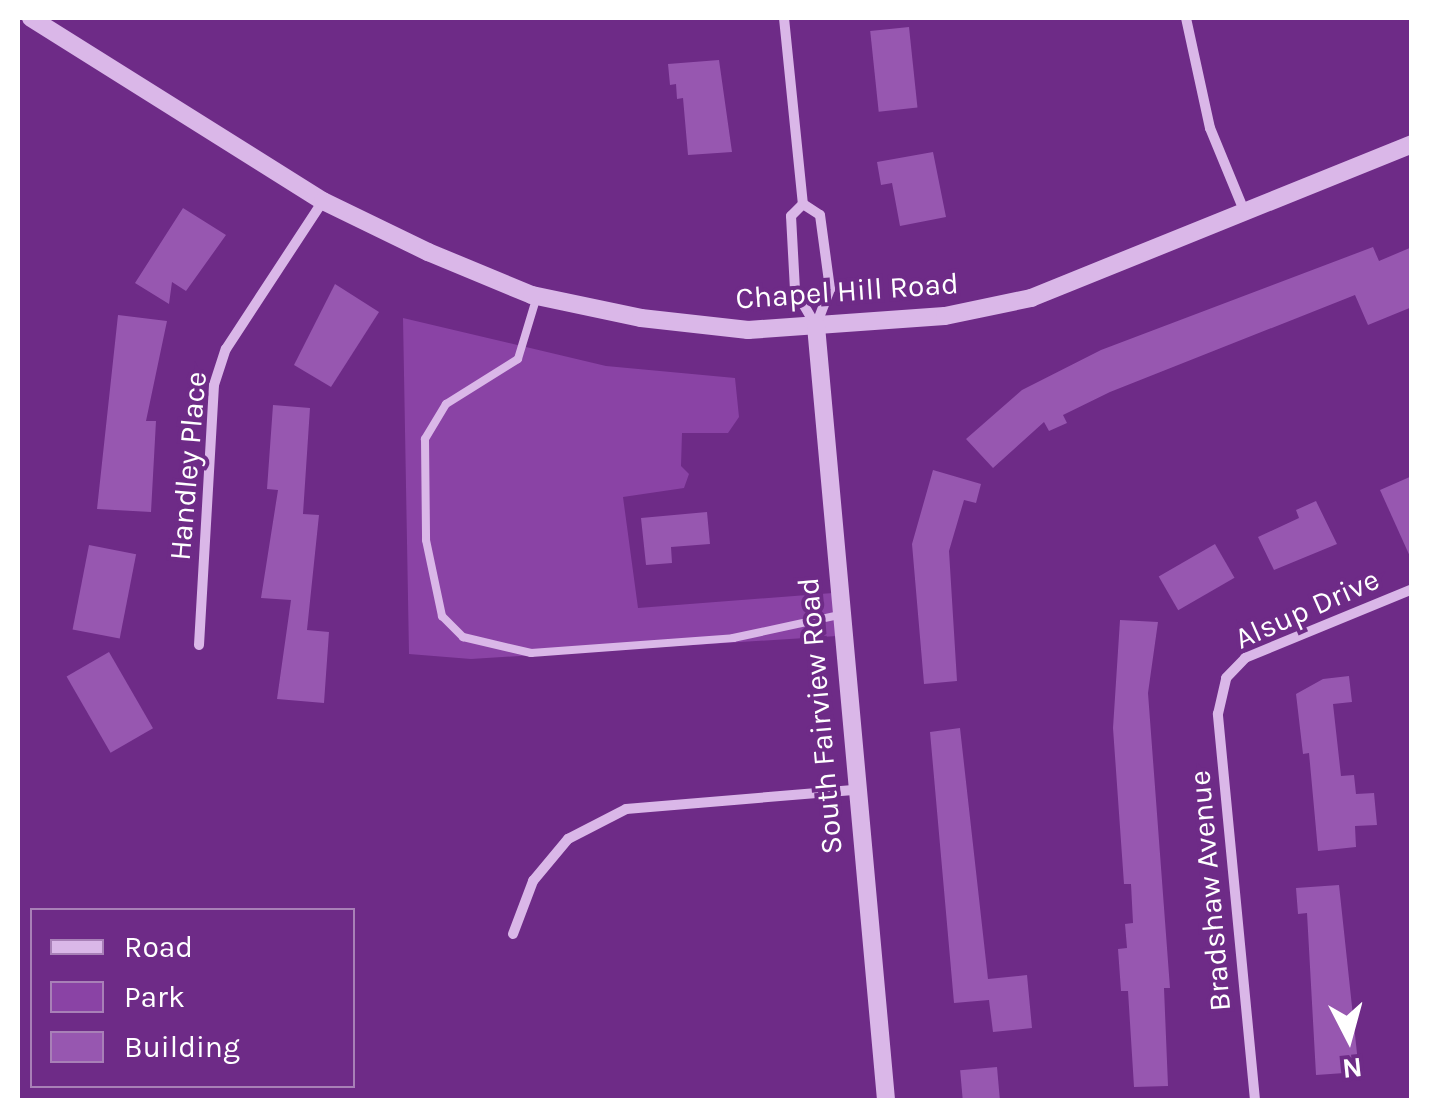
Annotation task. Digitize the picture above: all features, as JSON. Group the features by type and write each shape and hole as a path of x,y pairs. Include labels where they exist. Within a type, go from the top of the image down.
{"street":[{"name":"Chapel Hill Road","path":"31,18 323,200 537,296 641,318 748,330 945,316 1031,298 1412,144"},
{"path":"784,18 803,204"},
{"path":"1186,18 1210,128 1245,213"},
{"name":"Handley Place","path":"199,645 214,385 226,348 323,200"},
{"path":"803,204 791,216 795,290 816,326"},
{"path":"803,204 820,215 830,290 816,326"},
{"name":"South Fairview Road","path":"816,326 853,790 886,1100"},
{"name":"Alsup Drive","path":"1226,678 1245,658 1412,590"},
{"name":"Bradshaw Avenue","path":"1226,678 1218,714 1255,1100"},
{"path":"512,934 533,881 568,839 626,809 853,790"}],"lane":[{"path":"537,296 518,359 446,404 424,439 426,540 442,616 474,642 531,653 733,638 839,615"}],"green space":[{"path":"403,318 606,366 735,378 739,417 728,433 682,433 681,466 689,474 684,488 623,497 638,608 833,593 837,636 471,659 409,654"}],"building":[{"path":"909,27 917,108 879,112 870,31"},
{"path":"719,60 732,152 688,155 683,98 677,99 676,84 670,85 668,64"},
{"path":"933,152 946,217 900,226 892,183 881,185 877,162"},
{"path":"183,208 226,235 186,291 172,282 169,304 135,283"},
{"path":"1373,247 1379,261 1412,247 1412,307 1368,325 1355,295 1110,392 1063,415 1067,423 1049,431 1044,422 993,468 966,439 1022,390 1101,350"},
{"path":"335,284 379,312 331,387 294,365"},
{"path":"118,315 167,321 146,421 156,421 151,512 97,509"},
{"path":"273,405 310,408 303,514 319,515 307,630 329,632 324,703 277,699 291,600 261,598 278,490 267,489"},
{"path":"933,470 981,484 976,503 964,500 949,551 957,681 924,684 912,544"},
{"path":"1412,476 1412,561 1380,490"},
{"path":"1316,501 1337,544 1274,570 1258,537 1299,518 1296,510"},
{"path":"707,512 710,544 671,547 672,563 646,565 641,518"},
{"path":"1215,544 1234,578 1178,610 1159,576"},
{"path":"89,545 136,554 120,639 73,629"},
{"path":"1120,620 1158,622 1148,693 1170,988 1164,988 1168,1086 1134,1087 1128,991 1121,991 1118,949 1127,948 1125,924 1133,923 1131,884 1124,884 1113,728"},
{"path":"109,652 153,728 111,753 67,676"},
{"path":"1349,676 1352,702 1333,704 1341,776 1354,775 1356,794 1374,793 1377,825 1355,826 1356,847 1318,851 1309,753 1303,754 1296,694 1323,679"},
{"path":"960,728 988,979 1027,975 1032,1028 993,1032 989,1000 954,1003 930,732"},
{"path":"1339,885 1359,1072 1316,1075 1307,913 1298,914 1296,888"},
{"path":"997,1067 1000,1100 963,1100 960,1070"}]}
